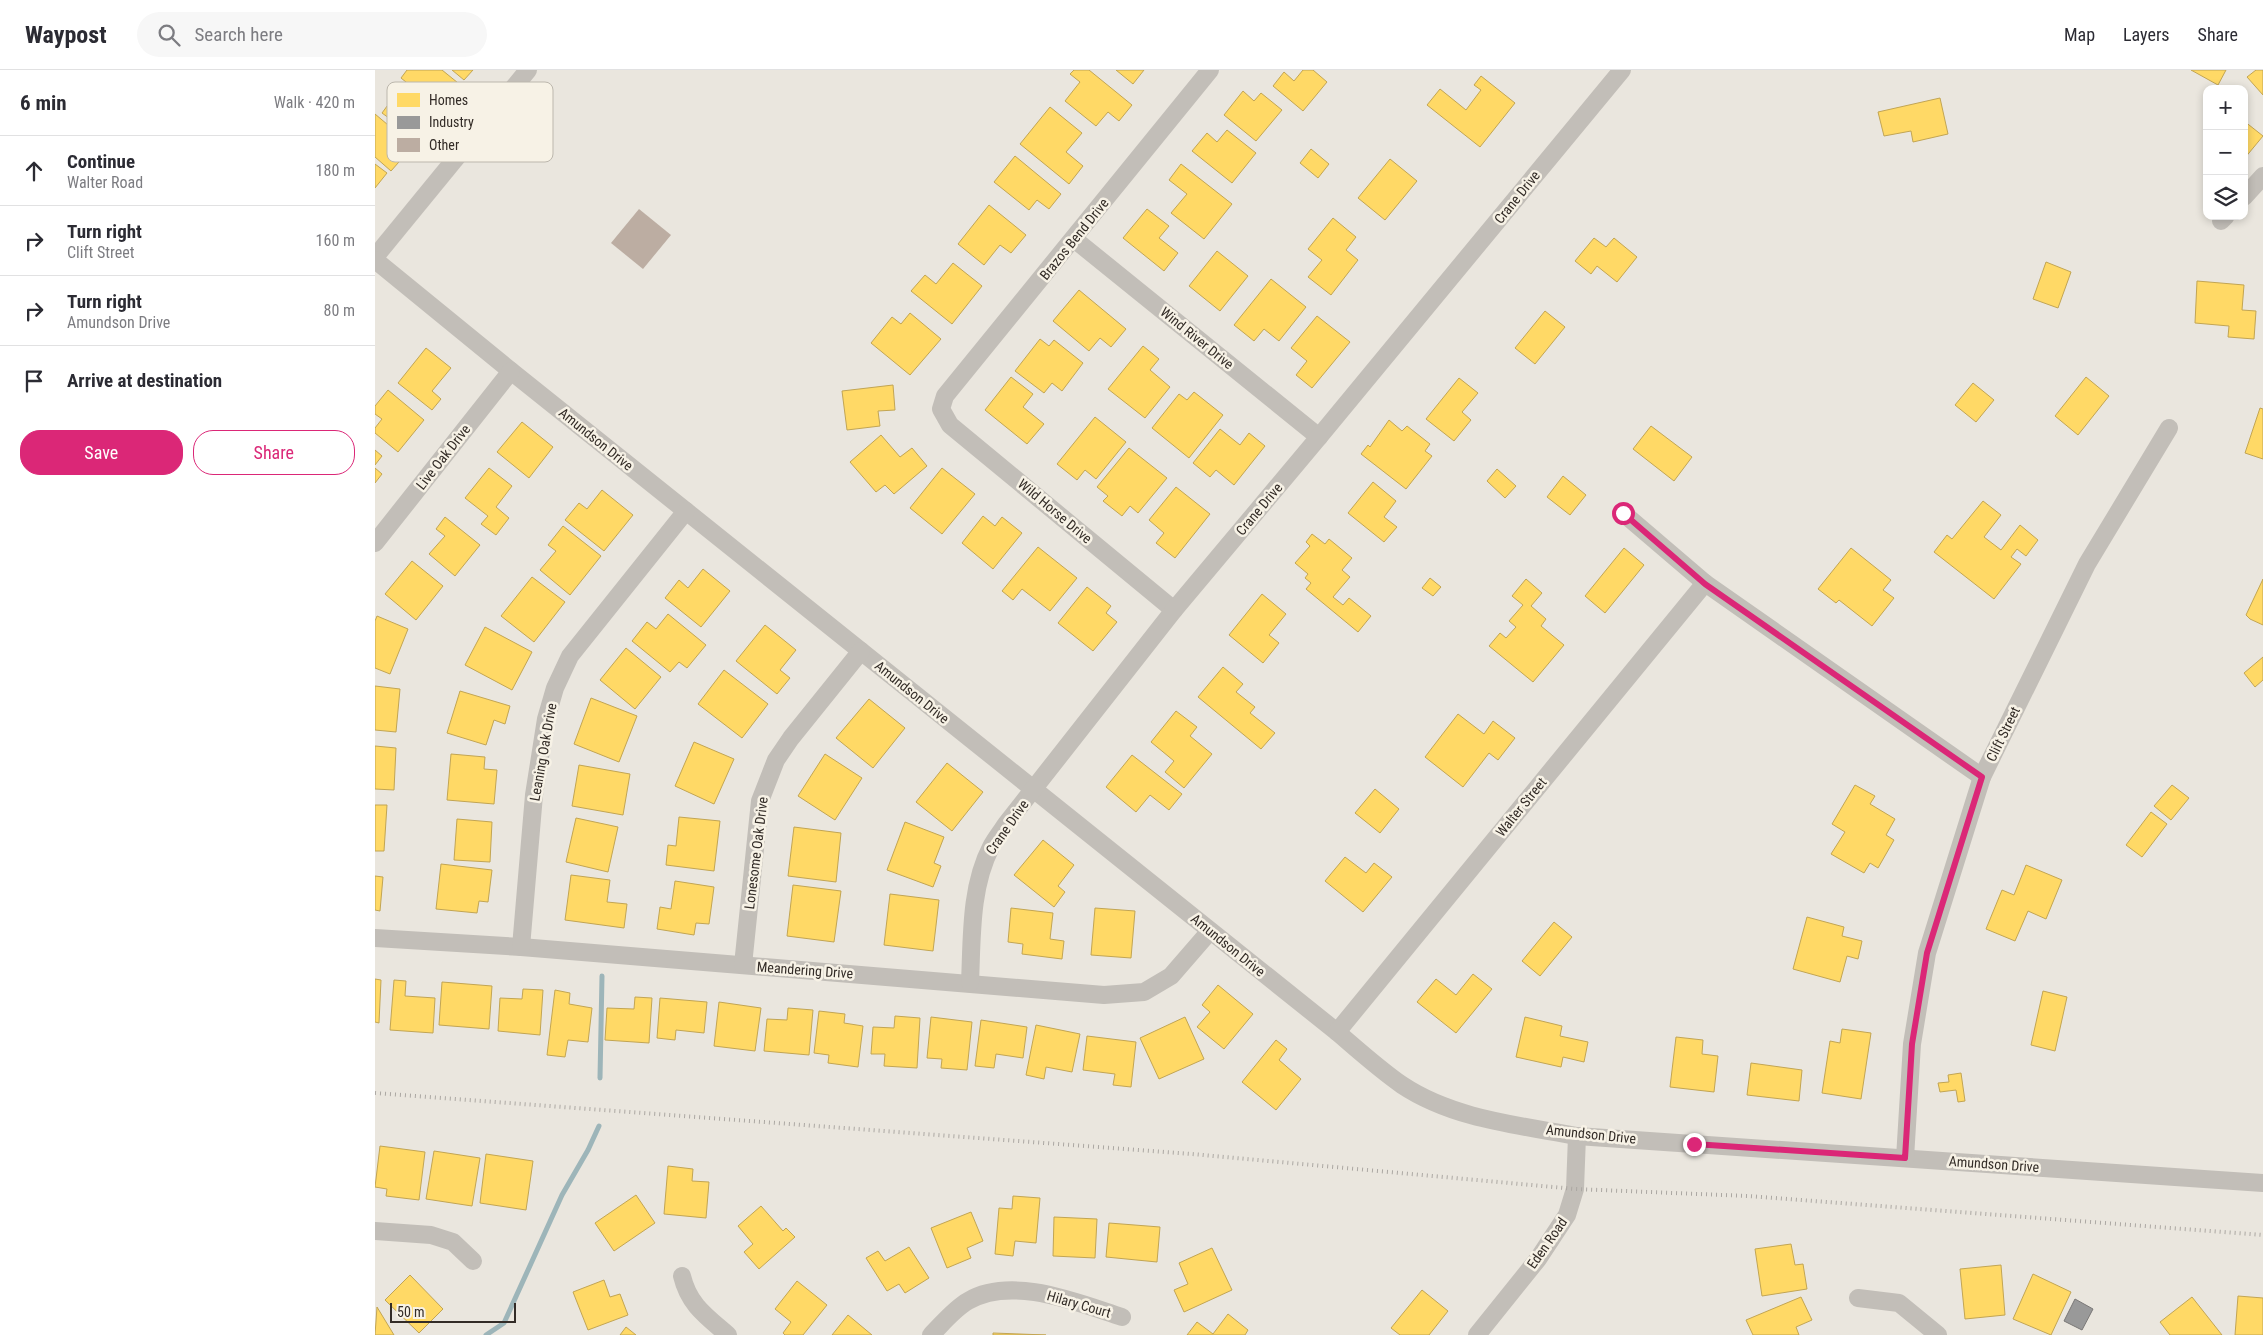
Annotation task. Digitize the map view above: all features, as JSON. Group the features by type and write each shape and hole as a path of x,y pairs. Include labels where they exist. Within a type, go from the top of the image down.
{"street":[{"path":"518,82 528,70"},
{"name":"Brazos Bend Drive","path":"941,409 945,396 1210,70"},
{"name":"Crane Drive","path":"970,983 976,894 983,865 991,845 1174,610 1622,70"},
{"path":"375,258 453,162"},
{"path":"2248,193 2263,176"},
{"name":"Wind River Drive","path":"1074,239 1319,437"},
{"name":"Amundson Drive","path":"375,258 511,371 1403,1085 1447,1107 1485,1119 1577,1136 2263,1182"},
{"name":"Live Oak Drive","path":"375,543 511,371"},
{"name":"Wild Horse Drive","path":"941,409 950,424 1174,610"},
{"name":"Clift Street","path":"1905,1158 1912,1044 1927,953 1982,777 2087,564 2169,428"},
{"name":"Leaning Oak Drive","path":"521,947 535,787 546,719 555,688 569,656 686,511"},
{"path":"1623,513 1705,584 1982,777"},
{"name":"Walter Street","path":"1337,1032 1705,584"},
{"name":"Lonesome Oak Drive","path":"743,966 760,801 776,760 791,738 861,652"},
{"name":"Meandering Drive","path":"375,938 521,947 970,983 1104,996 1144,992 1171,976 1210,931"},
{"name":"Eden Road","path":"1477,1335 1538,1259 1567,1215 1575,1189 1577,1136"},
{"path":"375,1231 431,1235 453,1242 473,1261"},
{"path":"682,1276 686,1291 694,1305 728,1335"},
{"name":"Hilary Court","path":"931,1335 968,1301 984,1294 1002,1291 1025,1291 1054,1295 1122,1317"},
{"path":"1858,1298 1899,1303 1938,1335"}],"building: Homes":[{"path":"407,70 442,70 457,82 406,82 401,78"},
{"path":"452,70 473,70 464,80"},
{"path":"1074,70 1089,70 1132,105 1119,121 1108,112 1096,126 1065,101 1080,82 1070,74"},
{"path":"1116,70 1144,70 1133,84"},
{"path":"1303,70 1313,70 1327,82 1303,111 1273,86 1284,72 1294,81"},
{"path":"2191,70 2226,70 2218,85"},
{"path":"2256,70 2263,70 2263,95 2247,77"},
{"path":"1481,76 1515,103 1480,147 1427,105 1440,89 1466,110 1481,90 1474,85"},
{"path":"1243,91 1254,101 1261,93 1282,110 1256,141 1224,115"},
{"path":"1940,98 1948,134 1913,142 1911,131 1884,136 1878,112"},
{"path":"387,106 387,117 382,113"},
{"path":"1050,107 1082,133 1066,152 1083,166 1069,184 1020,144"},
{"path":"375,114 387,124 387,162 399,162 391,171 375,157"},
{"path":"2248,124 2263,136 2248,154"},
{"path":"1227,130 1256,153 1232,183 1192,151 1207,133 1217,142"},
{"path":"1311,149 1329,164 1318,178 1300,163"},
{"path":"1015,156 1061,194 1049,209 1037,200 1029,210 994,182"},
{"path":"1390,159 1417,181 1385,220 1358,198"},
{"path":"375,164 387,173 375,188"},
{"path":"1181,164 1232,204 1204,239 1171,213 1187,194 1169,180"},
{"path":"989,205 1026,235 1011,253 1000,245 984,265 958,244"},
{"path":"1147,209 1169,226 1159,238 1178,253 1164,271 1123,238"},
{"path":"1333,218 1356,237 1346,250 1358,260 1331,295 1308,277 1322,260 1308,249"},
{"path":"1594,238 1606,247 1614,238 1637,257 1617,282 1597,266 1591,274 1575,261"},
{"path":"1217,251 1248,276 1220,311 1189,286"},
{"path":"2046,262 2071,272 2058,308 2033,299"},
{"path":"953,263 982,286 952,324 911,291 925,275 936,284"},
{"path":"1271,279 1306,307 1279,341 1264,329 1254,341 1234,325"},
{"path":"2197,281 2244,285 2242,310 2256,311 2254,339 2228,337 2229,326 2195,323"},
{"path":"1079,290 1126,329 1111,347 1100,338 1089,351 1053,321"},
{"path":"1545,311 1565,327 1535,364 1515,348"},
{"path":"910,313 941,339 910,375 871,343 892,317 901,324"},
{"path":"1317,316 1350,342 1312,388 1296,375 1307,361 1291,348"},
{"path":"1040,339 1049,346 1054,340 1083,363 1062,391 1052,383 1044,393 1015,371"},
{"path":"1143,346 1159,359 1150,370 1170,387 1145,418 1108,389"},
{"path":"426,348 451,368 432,391 441,399 432,410 398,383"},
{"path":"1011,377 1033,394 1023,407 1044,424 1027,444 985,410"},
{"path":"2086,377 2109,396 2078,435 2055,416"},
{"path":"1459,378 1478,393 1462,412 1471,420 1454,441 1426,419"},
{"path":"1973,383 1994,400 1976,422 1955,405"},
{"path":"893,385 895,410 878,411 880,426 847,430 842,391"},
{"path":"388,390 424,420 398,452 375,433 375,428 382,419 375,414 375,406"},
{"path":"1194,392 1223,415 1189,458 1152,428 1179,394 1187,400"},
{"path":"2260,408 2263,409 2263,459 2245,453"},
{"path":"1095,417 1126,442 1096,479 1085,470 1077,480 1057,464"},
{"path":"1389,420 1402,431 1407,426 1430,444 1425,451 1432,456 1406,489 1361,454 1368,445 1370,447"},
{"path":"522,422 553,447 529,478 497,452"},
{"path":"1651,426 1692,457 1674,481 1633,449"},
{"path":"1220,429 1240,445 1249,433 1265,446 1234,485 1216,470 1210,477 1193,463"},
{"path":"881,435 900,457 912,448 927,466 894,494 885,485 876,492 850,462"},
{"path":"1129,448 1167,478 1138,513 1130,506 1122,516 1103,501 1108,496 1097,487"},
{"path":"375,450 382,456 375,465"},
{"path":"375,468 382,474 375,483"},
{"path":"489,468 512,486 496,507 509,518 496,535 481,524 488,516 465,498"},
{"path":"942,468 975,494 942,534 910,508"},
{"path":"1497,469 1516,486 1505,498 1487,481"},
{"path":"1563,476 1586,495 1570,515 1547,497"},
{"path":"1373,482 1396,501 1384,517 1397,527 1384,542 1348,513"},
{"path":"1176,487 1210,514 1175,558 1156,543 1164,533 1149,520"},
{"path":"602,490 633,515 604,551 565,520 579,503 587,509"},
{"path":"1983,501 2001,515 1984,537 2001,550 2020,525 2038,540 2026,556 2017,549 2011,557 2021,564 1994,599 1934,552 1947,535 1952,539"},
{"path":"983,516 995,526 1002,517 1022,533 993,569 962,543"},
{"path":"445,517 480,545 455,576 429,554 445,536 436,529"},
{"path":"563,526 601,556 570,595 540,570 556,551 548,545"},
{"path":"1312,534 1325,544 1329,539 1352,558 1342,570 1350,577 1333,597 1343,605 1349,598 1371,616 1358,632 1306,589 1311,583 1305,578 1308,574 1295,563 1310,546 1306,542"},
{"path":"1038,547 1077,578 1050,611 1022,589 1013,600 1002,591"},
{"path":"1624,548 1644,565 1605,613 1585,596"},
{"path":"1851,548 1891,580 1883,590 1894,598 1872,626 1839,600 1836,603 1818,589"},
{"path":"412,561 443,586 416,620 385,594"},
{"path":"703,569 730,591 701,627 665,598 679,580 688,588"},
{"path":"532,577 565,602 534,642 501,616"},
{"path":"1430,578 1441,587 1433,596 1422,588"},
{"path":"1526,579 1542,593 1531,606 1546,619 1541,626 1564,645 1533,682 1489,646 1500,633 1506,638 1516,627 1509,621 1523,605 1512,596"},
{"path":"2263,579 2263,625 2246,615"},
{"path":"1087,587 1111,606 1106,613 1117,622 1093,651 1058,623"},
{"path":"1262,594 1286,614 1269,635 1279,643 1263,663 1229,635"},
{"path":"668,614 706,645 687,668 679,662 670,672 632,641 647,622 656,629"},
{"path":"377,616 408,629 390,674 375,668 375,621"},
{"path":"765,625 796,650 780,670 790,678 777,694 736,661"},
{"path":"485,627 532,652 512,690 465,665"},
{"path":"626,648 661,677 635,709 600,680"},
{"path":"2263,657 2263,680 2255,687 2244,673"},
{"path":"1223,667 1243,684 1236,692 1255,707 1250,713 1275,733 1261,749 1198,697"},
{"path":"724,670 768,704 742,738 698,704"},
{"path":"375,686 400,689 396,732 375,730"},
{"path":"460,691 510,706 505,724 494,720 486,745 447,733"},
{"path":"591,698 637,716 619,762 574,744"},
{"path":"869,699 905,728 873,768 836,738"},
{"path":"1176,711 1197,727 1190,736 1212,754 1184,788 1165,772 1174,761 1151,742"},
{"path":"1458,714 1484,734 1493,721 1515,738 1498,760 1489,753 1463,787 1425,757"},
{"path":"694,742 734,759 714,804 675,786"},
{"path":"375,746 396,748 394,790 375,789"},
{"path":"451,754 485,757 484,769 497,770 494,804 447,800"},
{"path":"825,754 862,778 835,820 798,796"},
{"path":"1132,755 1182,794 1169,810 1150,795 1136,812 1106,787"},
{"path":"947,763 983,792 952,831 916,802"},
{"path":"579,765 630,774 623,815 572,806"},
{"path":"1855,785 1875,796 1870,804 1895,819 1886,835 1894,840 1878,868 1870,863 1864,873 1831,854 1845,832 1832,824"},
{"path":"2172,785 2189,798 2171,820 2154,806"},
{"path":"1375,789 1399,809 1380,833 1355,813"},
{"path":"375,805 387,805 384,851 375,851"},
{"path":"2151,812 2167,824 2142,857 2126,845"},
{"path":"679,817 720,821 714,871 666,865 668,845 676,846"},
{"path":"576,818 618,827 608,872 566,862"},
{"path":"457,819 492,822 490,862 454,860"},
{"path":"905,822 944,837 934,863 941,866 933,887 887,870"},
{"path":"794,827 841,833 836,882 788,876"},
{"path":"1043,840 1074,865 1058,886 1065,892 1054,907 1014,875"},
{"path":"1345,857 1366,873 1374,863 1392,877 1363,912 1325,881"},
{"path":"441,864 492,870 488,902 479,901 477,913 436,909"},
{"path":"2026,865 2062,880 2046,919 2028,911 2015,941 1986,929 2002,890 2014,895"},
{"path":"571,875 610,880 607,902 627,904 624,928 565,920"},
{"path":"375,876 383,877 380,911 375,910"},
{"path":"675,881 714,887 709,924 696,923 694,935 657,929 660,907 671,909"},
{"path":"793,885 841,891 834,942 787,936"},
{"path":"890,894 939,900 933,951 884,945"},
{"path":"1011,908 1053,913 1050,939 1064,941 1062,959 1022,954 1023,944 1008,942"},
{"path":"1095,908 1135,911 1131,958 1091,955"},
{"path":"1807,917 1844,927 1842,936 1862,941 1858,959 1847,956 1840,982 1793,969"},
{"path":"1554,922 1572,937 1540,976 1522,961"},
{"path":"1473,974 1492,989 1456,1033 1417,1002 1436,979 1456,995"},
{"path":"375,979 381,980 379,1023 375,1022"},
{"path":"394,980 406,981 405,996 435,998 433,1033 390,1030"},
{"path":"442,982 492,986 489,1029 439,1025"},
{"path":"1218,985 1253,1014 1224,1049 1197,1027 1210,1012 1202,1005"},
{"path":"523,989 543,990 540,1035 498,1031 500,998 522,999"},
{"path":"555,990 570,993 569,1004 592,1008 588,1042 568,1040 565,1057 547,1055"},
{"path":"2043,991 2067,997 2055,1051 2031,1045"},
{"path":"635,997 652,998 649,1043 605,1040 607,1008 634,1009"},
{"path":"660,998 707,1002 704,1033 676,1030 675,1040 657,1038"},
{"path":"719,1002 761,1008 755,1051 714,1046"},
{"path":"788,1008 813,1010 809,1055 764,1051 767,1019 787,1020"},
{"path":"819,1011 845,1014 844,1023 863,1026 858,1067 828,1063 829,1055 814,1053"},
{"path":"895,1016 920,1018 917,1068 884,1066 885,1054 871,1054 873,1027 894,1028"},
{"path":"931,1017 972,1022 967,1070 941,1068 942,1059 927,1058"},
{"path":"1185,1017 1204,1059 1159,1079 1140,1038"},
{"path":"1525,1017 1562,1026 1560,1036 1588,1042 1584,1062 1563,1057 1561,1067 1516,1057"},
{"path":"981,1020 1027,1027 1023,1058 996,1054 994,1068 975,1066"},
{"path":"1036,1025 1080,1034 1072,1072 1046,1067 1044,1079 1026,1075"},
{"path":"1842,1029 1871,1033 1861,1099 1822,1093 1830,1041 1840,1043"},
{"path":"1087,1036 1136,1042 1131,1087 1113,1085 1115,1074 1083,1070"},
{"path":"1676,1037 1703,1040 1702,1054 1718,1056 1714,1092 1670,1087"},
{"path":"1276,1040 1287,1049 1279,1060 1301,1079 1276,1110 1242,1082"},
{"path":"1751,1063 1802,1070 1799,1101 1747,1095"},
{"path":"1961,1073 1965,1101 1958,1102 1956,1090 1940,1092 1938,1083 1949,1082 1948,1075"},
{"path":"380,1146 425,1152 419,1200 386,1196 387,1189 375,1187"},
{"path":"434,1151 480,1158 472,1206 426,1199"},
{"path":"486,1154 533,1161 526,1210 480,1203"},
{"path":"668,1166 693,1169 692,1181 709,1182 706,1218 664,1214"},
{"path":"636,1195 655,1223 614,1251 595,1223"},
{"path":"1013,1196 1040,1198 1036,1243 1015,1241 1013,1256 995,1254 999,1208 1012,1209"},
{"path":"761,1206 783,1231 786,1228 795,1237 759,1269 744,1252 753,1244 738,1226"},
{"path":"971,1212 983,1241 967,1248 971,1258 947,1268 931,1228"},
{"path":"1054,1217 1097,1219 1095,1258 1053,1256"},
{"path":"1109,1223 1160,1227 1157,1262 1106,1257"},
{"path":"1791,1244 1795,1265 1803,1264 1807,1289 1762,1296 1755,1249"},
{"path":"909,1247 929,1278 905,1293 899,1284 887,1291 866,1258 878,1251 885,1261"},
{"path":"1212,1248 1232,1290 1184,1312 1174,1290 1188,1284 1179,1263"},
{"path":"2001,1265 2005,1315 1965,1319 1960,1269"},
{"path":"2033,1274 2071,1292 2051,1335 2013,1319"},
{"path":"410,1275 443,1309 419,1333 385,1300"},
{"path":"604,1280 610,1297 620,1294 628,1315 588,1330 573,1292"},
{"path":"797,1281 827,1305 803,1335 785,1335 783,1333 791,1322 775,1309"},
{"path":"1422,1290 1448,1311 1429,1335 1400,1335 1391,1328"},
{"path":"2238,1296 2263,1298 2263,1335 2235,1335"},
{"path":"1801,1297 1812,1320 1796,1327 1799,1335 1753,1335 1746,1320"},
{"path":"2192,1297 2222,1335 2170,1335 2160,1322"},
{"path":"377,1307 394,1335 375,1335"},
{"path":"1228,1314 1248,1330 1245,1335 1187,1335 1197,1322 1213,1334"},
{"path":"848,1315 872,1335 832,1335"},
{"path":"626,1327 636,1335 620,1335"},
{"path":"993,1333 1046,1335 993,1335"}],"building: Industry":[{"path":"2075,1299 2093,1309 2082,1330 2064,1321"}],"building: Other":[{"path":"639,209 671,235 643,269 611,243"}],"waterway":[{"path":"600,1078 602,976"},
{"path":"486,1335 504,1323 562,1195 588,1150 599,1126"}],"railway":[{"path":"375,1093 1192,1154 1575,1189 1748,1196 2263,1235"}],"route":[{"path":"1623,513 1705,584 1982,777 1927,953 1912,1044 1905,1158 1694,1144"}]}
